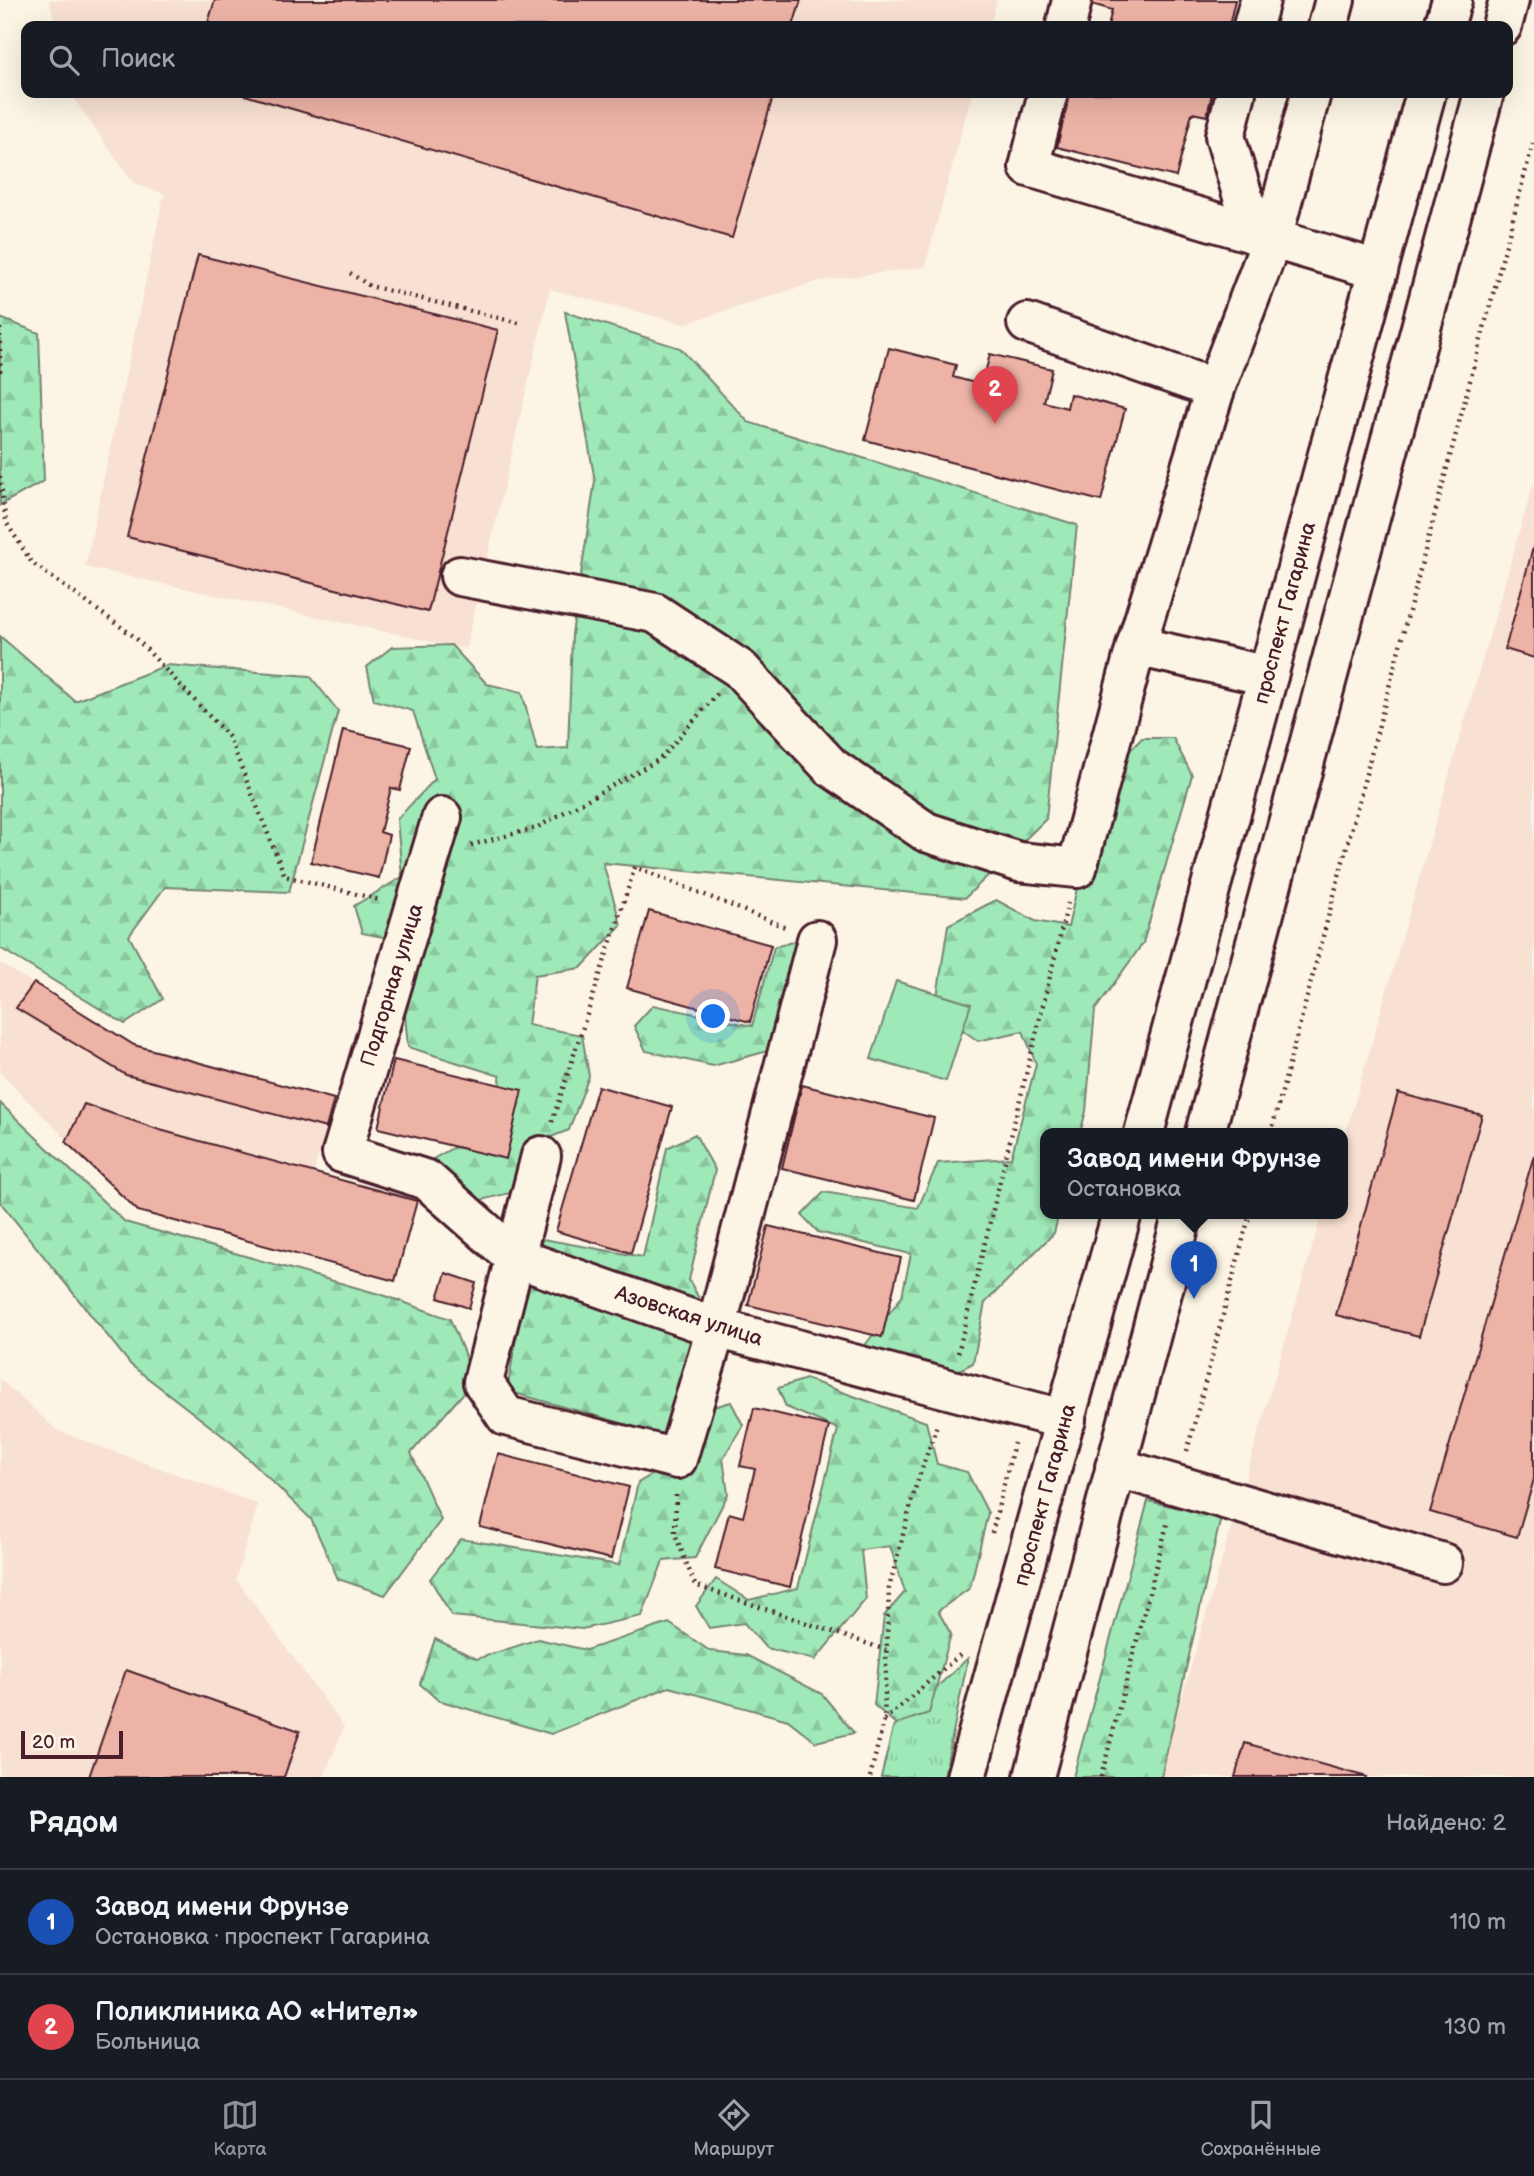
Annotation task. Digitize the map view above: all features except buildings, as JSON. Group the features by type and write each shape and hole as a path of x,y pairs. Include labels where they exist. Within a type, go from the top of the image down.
{"main road":[{"path":"1067,21 1072,0"},
{"path":"1254,21 1260,0"},
{"path":"1329,21 1335,0"},
{"path":"1446,21 1452,0"},
{"path":"1503,21 1509,0"},
{"path":"1047,98 1029,167 1378,270"},
{"path":"1235,98 1225,136 1263,236"},
{"path":"460,576 655,613 740,669 831,767 926,832 1019,862 1077,868 1136,646 1263,236 1309,98"},
{"name":"проспект Гагарина","path":"1144,1128 1425,98"},
{"path":"1206,1128 1483,98"},
{"path":"1027,323 1215,389"},
{"path":"1136,646 1268,677"},
{"name":"Подгорная улица","path":"342,1153 442,817"},
{"path":"541,1156 483,1382 506,1416 677,1459 716,1328 817,940"},
{"name":"Азовская улица","path":"342,1153 428,1180 514,1257 716,1328 1066,1419"},
{"name":"проспект Гагарина","path":"966,1777 1120,1219"},
{"path":"1034,1777 1181,1219"},
{"path":"1115,1467 1443,1563"}],"path":[{"path":"1272,1128 1534,139"},
{"path":"350,273 370,286 519,323"},
{"path":"0,328 0,372"},
{"path":"0,476 6,522 32,563 135,637 229,737 285,876 414,909"},
{"path":"426,868 472,844 536,828 660,759 740,669"},
{"path":"541,1156 635,867 817,940"},
{"path":"870,1777 884,1720 889,1588 915,1489 949,1389 1077,868"},
{"path":"677,1459 675,1534 695,1585 886,1650"},
{"path":"884,1720 963,1652"}],"shaded area":[{"path":"49,0 997,0 991,21 55,21"},
{"path":"75,98 971,98 925,267 819,281 684,324 550,289 466,649 85,567 164,194 133,183"},
{"path":"1534,481 1534,1777 1159,1777 1320,1219 1348,1219 1347,1128"},
{"path":"0,963 134,1045 334,1099 314,1172 417,1201 395,1281 138,1211 0,1073"},
{"path":"0,1379 58,1431 258,1504 236,1579 344,1727 324,1777 0,1777"}],"green space":[{"path":"565,312 680,348 748,422 1077,525 1046,819 965,898 603,863 621,925 581,968 535,975 528,1025 582,1035 589,1076 569,1130 528,1146 510,1193 469,1203 428,1162 503,1119 500,1076 408,1047 402,984 414,943 362,933 354,906 402,877 397,819 435,779 413,711 374,700 367,667 392,647 451,645 487,684 522,692 537,750 568,748 572,634 595,481"},
{"path":"0,318 39,333 44,481 0,505"},
{"path":"0,636 75,701 167,665 310,676 338,711 289,892 165,887 129,936 163,999 125,1024 0,948"},
{"path":"1142,738 1173,738 1192,775 1143,943 1095,1010 1086,1111 1081,1128 1040,1128 1040,1219 1058,1219 1054,1233 985,1303 973,1363 914,1393 869,1380 866,1344 902,1296 911,1254 818,1232 802,1215 824,1192 918,1208 938,1163 1011,1158 1036,1064 1023,1031 978,1041 935,1010 948,925 996,900 1035,921 1068,927 1102,780"},
{"path":"800,940 779,1048 713,1066 646,1051 634,1026 653,1005 752,1026 774,947"},
{"path":"896,981 971,1004 946,1081 871,1059"},
{"path":"0,1103 125,1222 386,1296 450,1319 475,1380 411,1453 441,1520 385,1595 338,1579 311,1519 232,1443 131,1365 0,1202"},
{"path":"695,1134 715,1170 689,1280 707,1313 690,1346 665,1435 507,1391 528,1267 543,1239 643,1257 667,1148"},
{"path":"806,1379 926,1422 937,1464 967,1472 988,1513 970,1588 938,1611 951,1634 929,1713 896,1724 874,1705 884,1616 905,1592 890,1546 861,1550 866,1599 815,1660 766,1648 744,1623 709,1628 696,1606 716,1579 749,1600 798,1588 838,1429 786,1407 778,1388"},
{"path":"731,1402 743,1425 723,1458 728,1494 695,1558 663,1561 642,1616 582,1629 452,1616 430,1579 461,1539 619,1565 638,1483 699,1446 696,1412"},
{"path":"1148,1501 1221,1517 1161,1777 1073,1777"},
{"path":"669,1623 710,1651 746,1655 822,1694 854,1733 816,1742 788,1720 669,1687 551,1734 438,1700 420,1684 435,1639 477,1659 538,1639 586,1650"},
{"path":"968,1658 944,1777 881,1777 893,1728"}],"place":[{"name":"Поликлиника АО «Нител»","path":"995,424"},
{"name":"Завод имени Фрунзе","path":"1194,1299"}]}
